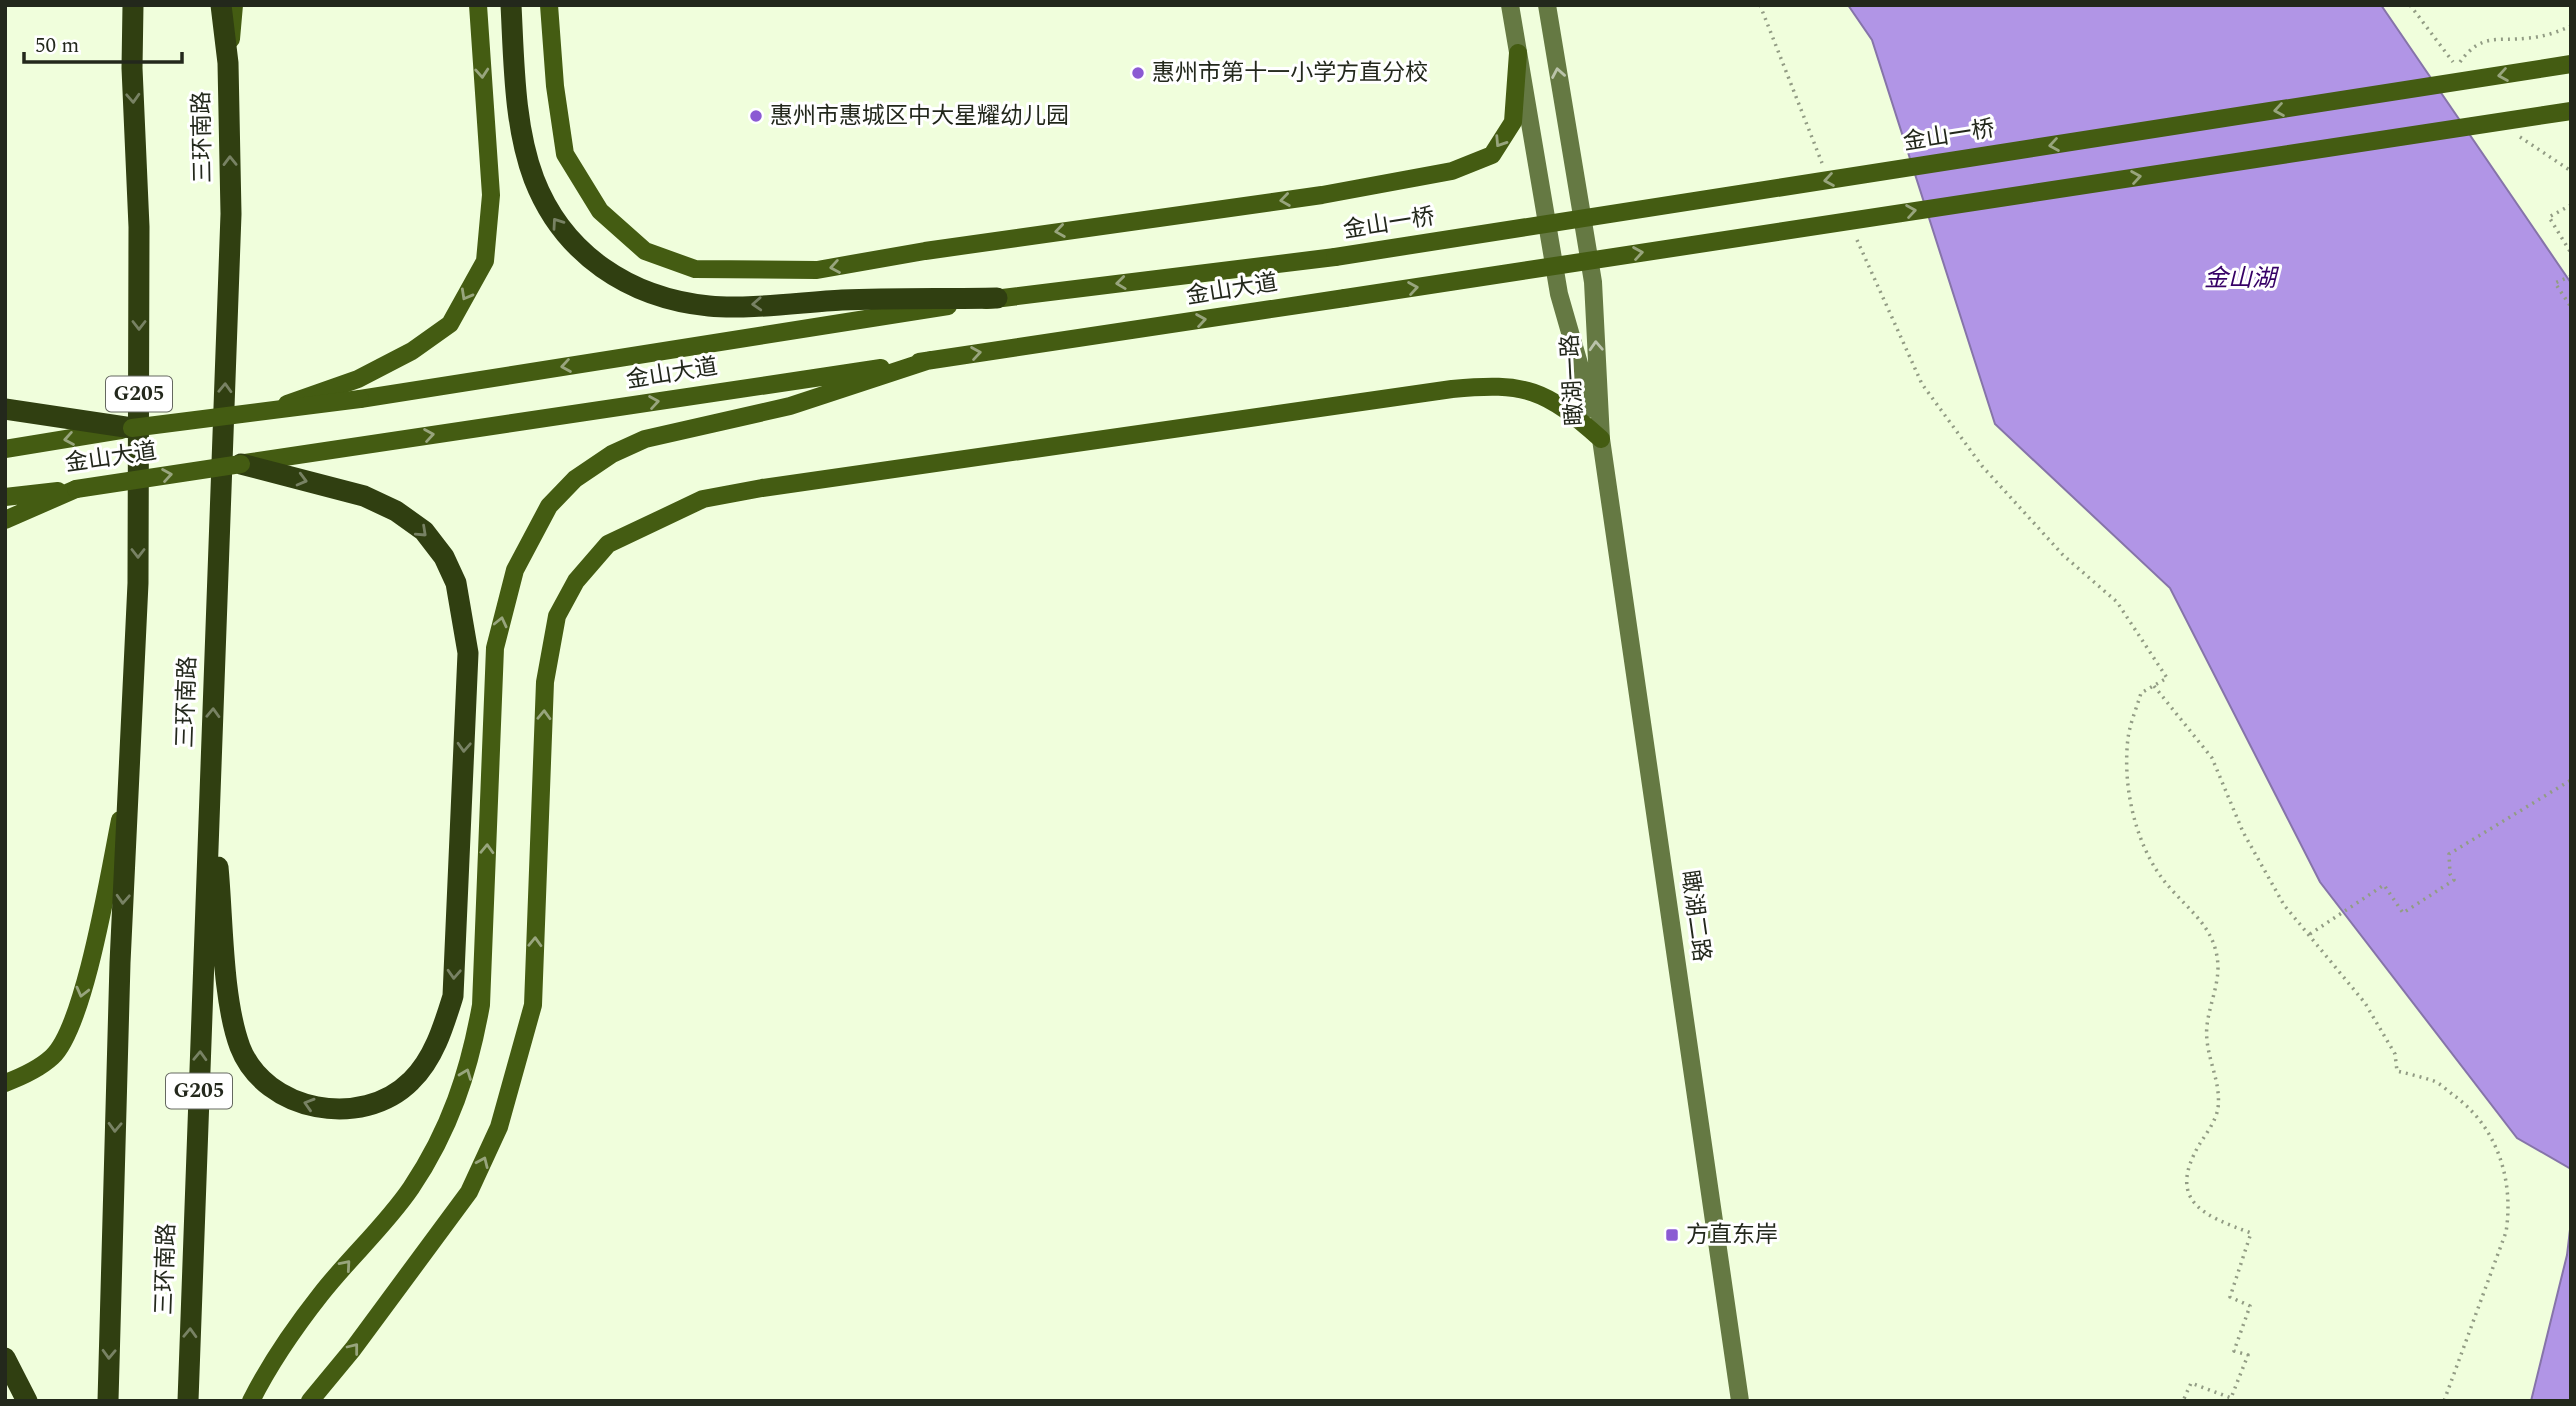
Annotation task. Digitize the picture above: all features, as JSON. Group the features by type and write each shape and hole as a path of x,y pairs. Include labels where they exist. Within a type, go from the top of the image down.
{"highway":[{"path":"117,5 132,68"},
{"name":"G205","path":"108,1401 128,782 138,583 139,241 132,68 133,5"},
{"name":"三环南路","path":"188,1401 231,215 228,63 221,5"},
{"path":"510,5 524,145 534,178 548,210 565,234 582,253 613,278 648,293 709,306 869,299 997,298"},
{"path":"5,408 132,428"},
{"path":"210,781 231,1007 241,1048 257,1075 288,1096 313,1107 346,1110 380,1101 411,1082 443,1029 453,996 468,653 456,583 443,557 424,531 396,511 364,496 241,464"},
{"path":"5,1358 27,1401"}],"main road":[{"path":"228,63 234,5"},
{"path":"265,412 358,379 412,351 450,324 485,261 491,194 478,5"},
{"path":"549,5 555,86 565,154 600,211 645,251 695,269 817,270 925,251 1322,195 1452,172 1492,155 1513,122 1518,53"},
{"name":"金山一桥","path":"1335,257 2571,64"},
{"name":"金山大道","path":"5,497 76,489 2571,111"},
{"name":"金山大道","path":"5,449 132,428 360,398 997,298 1335,257"},
{"path":"251,1401 265,1373 321,1294 410,1189 440,1141 471,1061 481,1005 495,648 514,570 549,506 575,479 612,454 645,439 790,406 930,360"},
{"path":"310,1401 353,1349 469,1192 499,1127 533,1005 545,682 557,616 576,582 608,544 703,499 762,488 1452,389 1495,385 1534,391 1575,416 1601,439"},
{"path":"5,520 76,489"},
{"path":"5,1083 24,1076 54,1056 76,1016 128,782"}],"street":[{"name":"瞰湖一路","path":"1510,5 1559,294 1601,439"},
{"name":"瞰湖一路","path":"1547,5 1593,282 1601,439"},
{"name":"瞰湖二路","path":"1601,439 1740,1401"}],"path":[{"path":"1760,5 1827,173"},
{"path":"2410,5 2456,68"},
{"path":"2571,205 2549,217 2571,253"},
{"path":"1854,233 1922,384 1982,467 2063,555 2116,602 2167,678 2141,693 2128,736 2126,771 2134,816 2151,862 2168,887 2209,930 2217,957 2218,981 2206,1039 2220,1094 2218,1112 2189,1163 2189,1191 2198,1208 2207,1217 2251,1233 2230,1297 2250,1306 2234,1351 2248,1355 2240,1377 2231,1398 2191,1383 2183,1401"},
{"path":"2571,276 2555,283 2571,307"},
{"path":"2154,686 2212,758 2243,832 2284,905 2365,1003 2395,1054 2397,1071 2436,1082 2463,1102 2484,1125 2498,1150 2507,1181 2510,1206 2506,1232 2444,1401"},
{"path":"2310,934 2384,885 2403,913 2454,880 2450,874 2449,854 2571,780"}],"water":[{"name":"金山湖","path":"1848,5 2381,5 2571,283 2571,1169 2517,1138 2320,882 2170,588 1995,424 1872,40"},
{"path":"2571,1221 2571,1401 2531,1401 2567,1255"}],"place":[{"name":"惠州市第十一小学方直分校","path":"1138,73"},
{"name":"惠州市惠城区中大星耀幼儿园","path":"756,116"},
{"name":"方直东岸","path":"1672,1235"}]}
